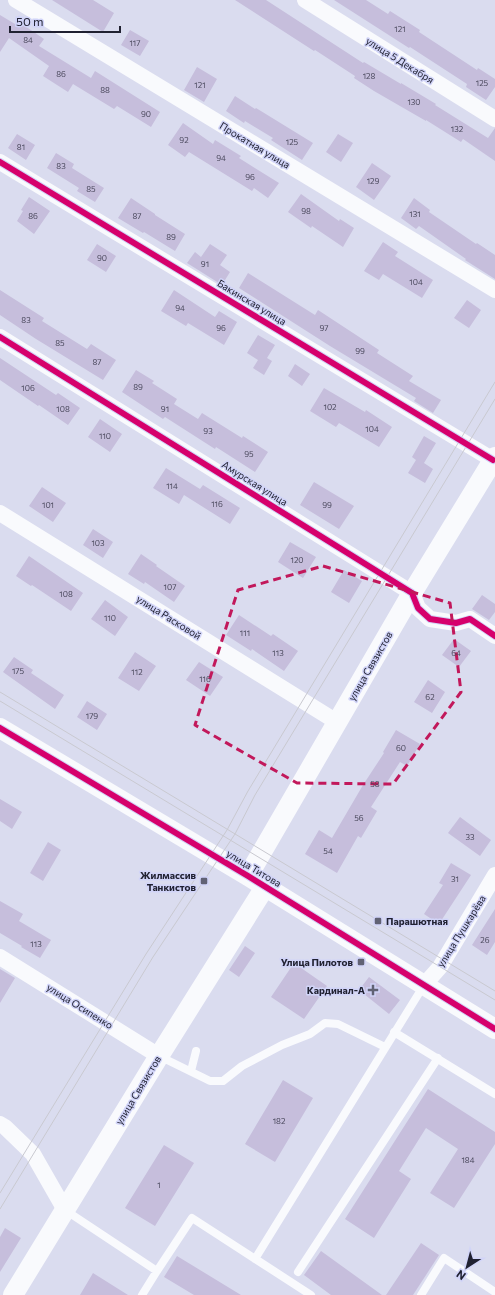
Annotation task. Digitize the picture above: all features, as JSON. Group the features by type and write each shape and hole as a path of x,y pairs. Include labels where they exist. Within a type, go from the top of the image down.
{"street":[{"name":"Прокатная улица","path":"16,0 495,290"},
{"name":"улица 5 Декабря","path":"305,0 495,119"},
{"name":"Бакинская улица","path":"0,162 494,458"},
{"name":"Амурская улица","path":"0,337 412,593"},
{"name":"улица Связистов","path":"248,876 412,593 494,458"},
{"name":"улица Расковой","path":"0,513 337,722"},
{"path":"412,593 418,608 430,619 456,624 470,619 495,636"},
{"name":"улица Титова","path":"0,728 248,876 495,1029"},
{"name":"улица Пушкарёва","path":"424,985 440,967 495,875"},
{"name":"улица Связистов","path":"13,1295 159,1056 266,887"},
{"name":"улица Осипенко","path":"0,957 134,1037 159,1056"},
{"path":"0,1124 33,1154 65,1210"}],"lane":[{"path":"255,1259 424,985"},
{"path":"159,1056 210,1081 223,1081 242,1066 282,1045 310,1034 325,1023 338,1024 385,1047"},
{"path":"394,1032 495,1094"},
{"path":"191,1071 196,1051"},
{"path":"298,1272 438,1058"},
{"path":"65,1210 157,1271"},
{"path":"142,1295 192,1218 311,1295"},
{"path":"420,1295 444,1258 495,1292"}],"highlighted area":[{"path":"323,566 450,603 461,692 393,784 297,783 195,725 238,590"}],"building":[{"path":"52,0 93,0 114,13 103,32"},
{"path":"235,0 266,0 363,63 364,62 436,104 435,105 488,138 495,128 495,161 463,139 461,142 426,120 374,91 354,78 355,76"},
{"path":"334,0 366,0 388,14 390,11 477,70 478,68 495,79 495,87 486,100 466,87 467,84"},
{"path":"0,15 20,27 22,24 44,39 39,46 91,78 95,71 160,112 151,127 117,106 114,109 73,84 68,92 43,76 49,66 9,38 0,52"},
{"path":"130,30 149,41 140,56 121,45"},
{"path":"197,67 217,79 204,102 184,90"},
{"path":"235,96 313,143 302,160 271,140 273,138 245,121 244,123 226,111"},
{"path":"183,123 213,144 215,140 241,156 239,158 279,183 268,198 254,188 252,191 189,152 185,157 168,145"},
{"path":"17,134 35,145 26,160 8,148"},
{"path":"338,134 353,143 341,162 326,152"},
{"path":"56,153 74,164 72,168 104,188 95,202 77,191 79,188 47,168"},
{"path":"372,163 391,176 374,200 356,187"},
{"path":"301,194 339,221 340,219 354,228 343,247 288,212"},
{"path":"29,197 50,211 34,234 17,221 23,211 21,210"},
{"path":"131,198 185,234 175,251 118,218"},
{"path":"414,198 430,210 429,212 495,255 495,279 465,260 466,259 419,226 416,229 401,218"},
{"path":"383,242 398,252 395,256 433,280 422,298 383,274 379,280 364,271"},
{"path":"97,244 116,256 106,272 87,260"},
{"path":"210,244 227,255 220,265 230,272 222,285 187,263 195,252 201,257"},
{"path":"248,273 315,315 318,310 379,350 377,353 413,376 409,381 441,400 433,413 414,401 416,398 330,346 239,288"},
{"path":"0,290 44,318 42,321 87,349 91,344 116,360 103,380 0,315"},
{"path":"174,290 215,317 219,311 237,322 224,345 188,323 186,326 161,311"},
{"path":"467,300 481,310 469,328 454,318"},
{"path":"258,335 275,345 267,358 272,361 264,375 253,368 258,360 247,353"},
{"path":"0,358 56,395 58,393 80,408 68,425 0,380"},
{"path":"295,364 310,374 302,386 288,376"},
{"path":"136,370 154,381 152,383 177,399 174,404 198,419 202,413 268,452 255,472 216,447 215,449 165,417 163,419 122,392"},
{"path":"324,388 365,412 366,410 392,427 379,447 339,423 336,427 310,411"},
{"path":"100,419 122,434 110,452 88,437"},
{"path":"424,436 436,443 424,463 433,469 425,483 408,473 416,460 412,457"},
{"path":"166,468 200,489 203,485 240,508 230,524 184,495 179,504 153,488"},
{"path":"314,482 354,506 339,529 300,505"},
{"path":"42,487 66,503 53,522 29,506"},
{"path":"93,529 113,542 103,558 83,545"},
{"path":"290,542 316,557 303,578 278,562"},
{"path":"141,554 185,586 174,602 145,582 144,584 128,574"},
{"path":"29,556 83,593 71,611 16,576"},
{"path":"344,570 362,581 349,603 331,592"},
{"path":"482,595 495,604 495,612 489,620 472,609"},
{"path":"105,600 128,617 115,636 91,619"},
{"path":"239,615 271,636 273,634 298,651 284,671 252,649 251,651 226,635"},
{"path":"454,639 471,651 459,667 442,655"},
{"path":"135,652 156,666 139,691 118,678"},
{"path":"14,657 33,670 31,673 64,695 55,709 3,672"},
{"path":"199,662 223,677 210,696 186,680"},
{"path":"428,680 445,692 432,713 414,702"},
{"path":"87,701 107,714 97,730 77,717"},
{"path":"396,730 420,744 407,766 400,762 371,807 377,811 361,838 358,836 337,873 305,854 319,830 332,838 363,785 384,753 383,752"},
{"path":"0,799 22,812 12,829 0,821"},
{"path":"460,817 491,840 480,856 448,833"},
{"path":"48,842 61,850 43,881 30,873"},
{"path":"451,863 471,875 439,924 424,914 443,885 439,883"},
{"path":"0,901 23,914 19,921 51,940 40,958 0,933"},
{"path":"495,909 495,942 487,955 472,945"},
{"path":"245,946 255,953 239,977 229,970"},
{"path":"294,963 327,986 304,1019 271,997"},
{"path":"0,969 15,978 0,1003"},
{"path":"369,977 400,1000 389,1014 359,990"},
{"path":"283,1080 313,1098 275,1162 245,1144"},
{"path":"428,1089 495,1132 495,1144 454,1208 430,1193 458,1149 426,1128 399,1171 411,1179 374,1238 345,1219"},
{"path":"164,1145 194,1163 155,1226 125,1208"},
{"path":"5,1228 21,1238 0,1272 0,1237"},
{"path":"421,1243 439,1255 413,1295 386,1295"},
{"path":"321,1251 382,1295 331,1295 304,1275"},
{"path":"177,1256 241,1295 194,1295 164,1277"},
{"path":"93,1273 128,1295 80,1295"}],"tram line":[{"path":"0,1193 146,954 227,830 248,791 495,382"},
{"path":"0,1209 153,957 235,834 255,795 495,399"},
{"path":"0,692 495,991"},
{"path":"0,701 495,1000"}],"cycle path":[{"path":"0,162 493,460"},
{"path":"0,337 412,593 418,608 430,619 456,623 470,619 495,636"},
{"path":"0,728 248,876 495,1029"}],"place":[{"name":"Жилмассив Танкистов","path":"204,881"},
{"name":"Парашютная","path":"378,921"},
{"name":"Улица Пилотов","path":"361,962"},
{"name":"Кардинал-А","path":"373,990"}]}
